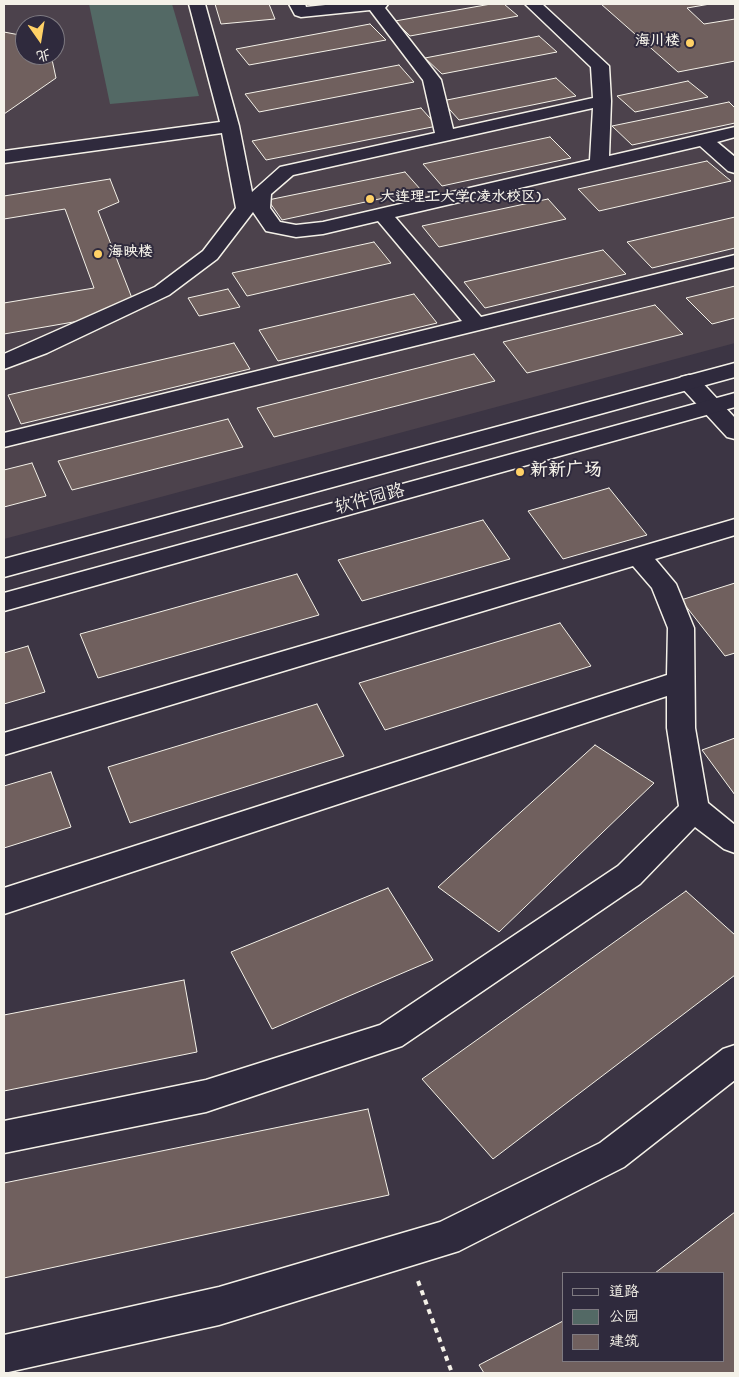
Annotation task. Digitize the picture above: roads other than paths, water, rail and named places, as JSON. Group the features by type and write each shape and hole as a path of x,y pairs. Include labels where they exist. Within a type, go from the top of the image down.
{"street":[{"path":"4,362 40,348 162,291 210,255 246,208 230,126 197,4"},
{"path":"297,4 301,12 380,4"},
{"path":"374,4 432,80 446,135"},
{"path":"533,4 600,66 602,101 599,162"},
{"path":"602,101 287,170 262,192 260,208 274,227 296,230 323,228 599,162 735,132"},
{"path":"4,157 230,126"},
{"path":"703,139 735,166"},
{"path":"382,214 477,325"},
{"path":"4,440 735,261"},
{"name":"软件园路","path":"4,568 735,370"},
{"path":"689,382 735,432"},
{"name":"软件园路","path":"4,602 735,400"},
{"path":"4,744 735,527"},
{"path":"638,556 663,584 681,628 681,728 694,809 735,841"},
{"path":"4,901 681,681"},
{"path":"4,1137 206,1096 390,1036 629,875 694,809"},
{"path":"4,1354 219,1306 446,1238 612,1155 735,1060"}],"place":[{"name":"海川楼","path":"690,43"},
{"name":"大连理工大学(凌水校区)","path":"370,199"},
{"name":"海映楼","path":"98,254"},
{"name":"新新广场","path":"520,472"}]}
